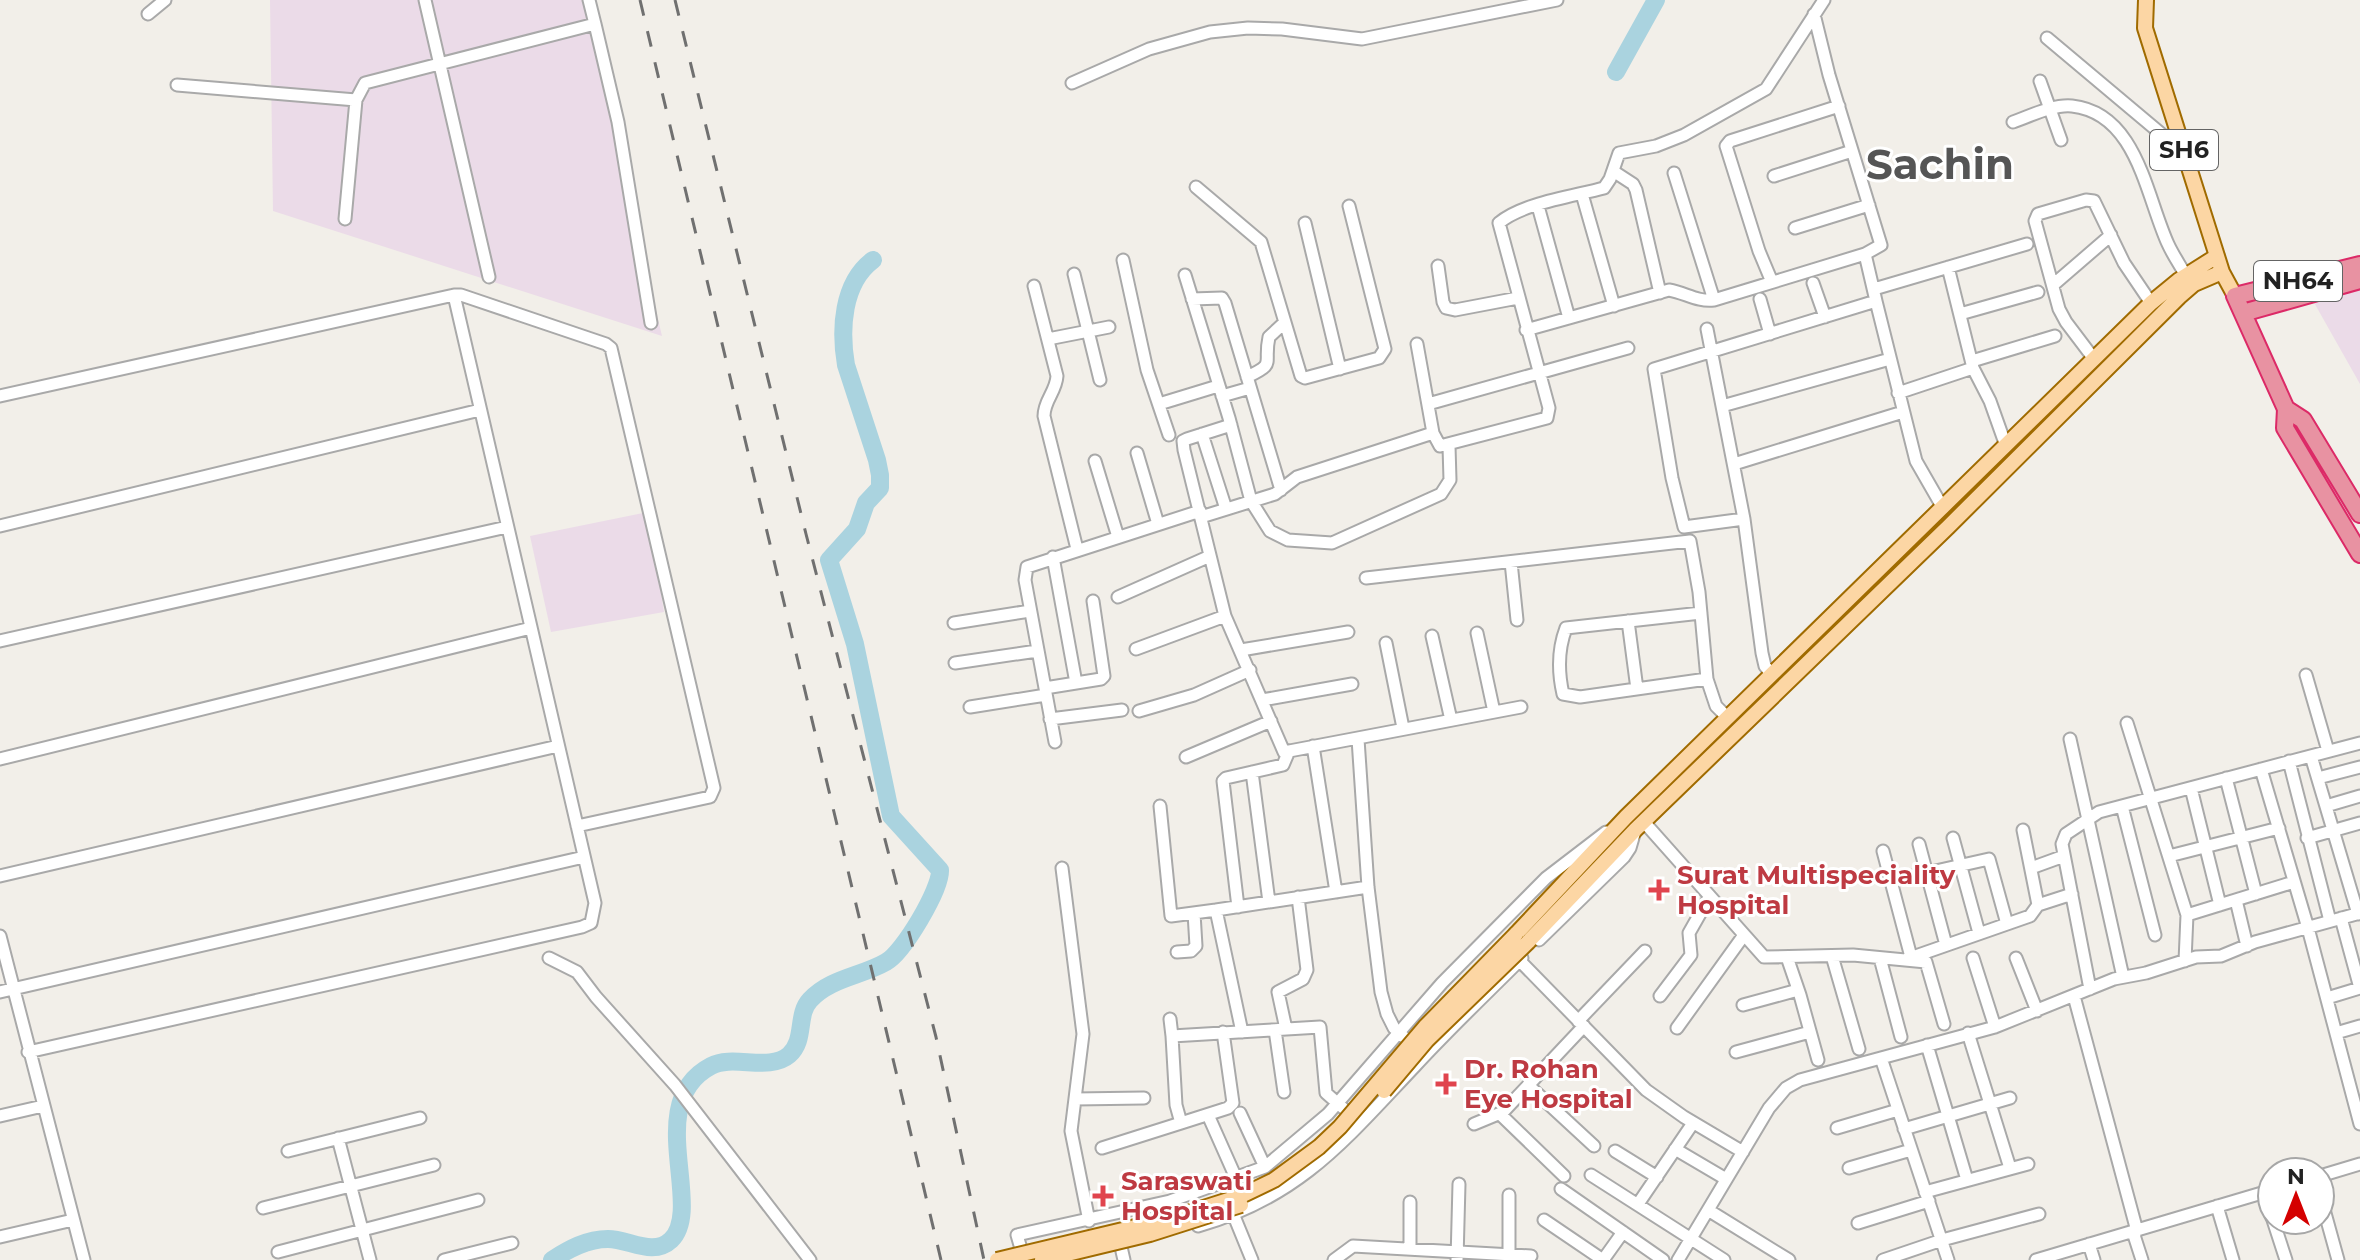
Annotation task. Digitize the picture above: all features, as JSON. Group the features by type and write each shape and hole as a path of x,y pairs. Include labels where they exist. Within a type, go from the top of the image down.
{"highway":[{"name":"NH64","path":"2360,265 2235,296 2286,409 2285,428 2360,554"},
{"name":"NH64","path":"2243,313 2360,280"},
{"name":"NH64","path":"2286,409 2303,420 2360,514"}],"main road":[{"name":"SH6","path":"2146,0 2145,28 2222,272 2235,296"},
{"path":"1042,1260 1219,1214 1262,1197 1310,1164 1362,1117 1427,1040 1636,821 1728,718 2151,303 2217,256"},
{"path":"1636,821 1769,703 2179,297 2194,284 2222,272"},
{"path":"1941,509 1953,522"},
{"path":"1866,583 1878,595"},
{"path":"1757,690 1769,703"},
{"path":"997,1260 1169,1219 1241,1196 1274,1180 1319,1147 1340,1127 1425,1027 1522,938"}],"street":[{"path":"148,14 165,0"},
{"path":"425,0 489,277"},
{"path":"589,0 618,122 651,323"},
{"path":"1072,83 1149,49 1210,32 1248,28 1282,29 1362,39 1557,0"},
{"path":"1417,344 1433,433 1440,446 1547,418 1549,408 1499,223 1506,217 1538,206 1604,188 1619,153 1656,146 1684,135 1766,89 1824,0"},
{"path":"1526,330 1669,290 1686,293 1701,301 1714,300 1865,254 1881,245 1814,14"},
{"path":"345,219 356,100 365,83 595,24"},
{"path":"2047,38 2186,155"},
{"path":"2040,81 2061,140"},
{"path":"177,85 356,100"},
{"path":"2013,122 2069,105 2102,115 2114,126 2143,172 2168,243 2186,276"},
{"path":"1772,282 1726,146 1730,141 1839,106"},
{"path":"1774,176 1852,151"},
{"path":"1613,171 1633,184 1636,190 1660,293"},
{"path":"1674,173 1714,300"},
{"path":"1196,187 1261,242 1301,376 1310,378 1379,358 1385,349 1349,206"},
{"path":"1582,194 1614,306"},
{"path":"2094,359 2066,322 2035,221 2038,214 2086,200 2094,201 2124,263 2151,303"},
{"path":"1795,228 1869,205"},
{"path":"1538,206 1569,318"},
{"path":"1305,223 1340,369"},
{"path":"2053,285 2111,235"},
{"path":"1728,718 1716,706 1707,679 1690,541 1672,478 1654,369 1825,317 1948,267 2027,244"},
{"path":"1865,254 1916,461 1941,509"},
{"path":"1123,260 1147,370 1169,435"},
{"path":"1438,266 1446,308 1455,310 1518,298"},
{"path":"1948,267 1973,364 2006,446"},
{"path":"1074,274 1100,380"},
{"path":"1185,275 1251,501 1270,531 1288,540 1332,543 1441,494 1450,480 1449,446"},
{"path":"1813,283 1825,317"},
{"path":"1034,286 1056,383 1046,399 1044,416 1077,549"},
{"path":"1960,314 2038,292"},
{"path":"28,1052 591,923 595,911 584,857 454,295"},
{"path":"0,396 454,295 606,344 611,348 714,788 710,797 577,826"},
{"path":"1192,299 1222,298 1281,490"},
{"path":"1760,299 1770,334"},
{"path":"1159,404 1249,383 1269,363 1269,337 1284,323"},
{"path":"1048,339 1109,327"},
{"path":"1707,329 1744,519 1762,653 1765,666 1772,675"},
{"path":"1898,393 2055,336"},
{"path":"1428,404 1628,348"},
{"path":"1722,406 1890,359"},
{"path":"0,526 480,410"},
{"path":"1734,464 1903,412"},
{"path":"1231,425 1187,439 1183,445 1225,616 1284,752 1521,707"},
{"path":"1055,742 1030,611 1024,572 1027,567 1158,524 1251,501 1281,490 1297,477 1433,433"},
{"path":"1202,434 1226,509"},
{"path":"1137,453 1158,524"},
{"path":"1095,461 1118,537"},
{"path":"1687,527 1744,519"},
{"path":"0,641 507,527"},
{"path":"1366,578 1690,541"},
{"path":"1118,597 1210,556"},
{"path":"1053,557 1076,683"},
{"path":"1511,562 1517,620"},
{"path":"970,707 1101,679 1104,676 1093,601"},
{"path":"954,623 1030,611"},
{"path":"1701,613 1566,628 1561,641 1559,677 1563,694 1580,697 1707,679"},
{"path":"1136,649 1225,616"},
{"path":"1628,621 1637,689"},
{"path":"0,759 531,628"},
{"path":"1241,650 1348,632"},
{"path":"1477,633 1494,712"},
{"path":"1432,636 1451,720"},
{"path":"1386,643 1403,728"},
{"path":"955,663 1037,651"},
{"path":"1139,711 1194,695 1250,670"},
{"path":"2306,675 2328,751"},
{"path":"1262,700 1352,684"},
{"path":"1050,719 1122,710"},
{"path":"1186,757 1271,721"},
{"path":"2127,723 2187,915 2185,961"},
{"path":"1358,739 1368,887 1381,992 1387,1014 1398,1033 1425,1055"},
{"path":"2070,739 2123,977"},
{"path":"2090,989 2062,838 2099,812 2360,743"},
{"path":"0,876 558,746"},
{"path":"1313,746 1336,892"},
{"path":"1238,907 1223,781 1283,765 1289,751"},
{"path":"1678,1260 1769,1108 1786,1088 1800,1080 1995,1027 2123,977 2196,957 2221,956 2359,913 2311,756"},
{"path":"2289,761 2307,838 2360,988 2327,998"},
{"path":"2318,778 2360,767"},
{"path":"2261,769 2357,1098 2360,1124"},
{"path":"1252,772 1269,902"},
{"path":"2226,778 2256,894"},
{"path":"2191,788 2220,905"},
{"path":"2326,806 2360,796"},
{"path":"1160,806 1171,916 1368,887"},
{"path":"2122,806 2155,935"},
{"path":"1636,821 1710,896 1764,957 1832,956 1926,962 1944,1024"},
{"path":"1055,1260 1121,1247 1234,1216 1286,1189 1320,1165 1425,1055 1624,857 1630,848 1636,821"},
{"path":"1024,1260 1017,1235 1170,1201 1265,1167 1304,1137 1339,1103 1442,983 1546,878 1636,821"},
{"path":"2307,838 2359,826"},
{"path":"2169,856 2279,828"},
{"path":"2023,830 2038,905"},
{"path":"1953,838 1979,933"},
{"path":"1919,844 1946,945"},
{"path":"1883,851 1907,959"},
{"path":"2031,868 2064,856"},
{"path":"6,991 584,857"},
{"path":"1891,881 1986,858 1992,862 2007,924"},
{"path":"1062,868 1083,1034 1072,1140 1089,1221"},
{"path":"2187,915 2294,882"},
{"path":"1907,959 2030,916 2038,905 2072,894"},
{"path":"1660,996 1691,955 1689,933 1710,896"},
{"path":"1284,1092 1278,992 1303,979 1307,970 1298,897"},
{"path":"2236,900 2247,946"},
{"path":"1216,910 1242,1032"},
{"path":"1177,952 1191,951 1196,946 1194,913"},
{"path":"1677,1028 1744,935"},
{"path":"0,936 6,991 28,1052 84,1260"},
{"path":"1474,1124 1500,1114 1645,951"},
{"path":"1832,956 1859,1049"},
{"path":"1787,957 1818,1060"},
{"path":"549,958 577,972 675,1085 810,1260"},
{"path":"1880,958 1901,1037"},
{"path":"1973,958 1995,1027"},
{"path":"2016,958 2037,1011"},
{"path":"1519,960 1646,1090 1693,1123 1743,1152"},
{"path":"1743,1005 1798,990"},
{"path":"2074,996 2142,1260"},
{"path":"1170,1019 1176,1105 1181,1123"},
{"path":"1172,1036 1320,1027 1326,1093 1361,1124"},
{"path":"2336,1033 2360,1027"},
{"path":"1102,1148 1228,1108 1233,1103 1223,1032"},
{"path":"1736,1052 1810,1032"},
{"path":"1968,1033 2010,1168"},
{"path":"1927,1045 1967,1180"},
{"path":"1881,1058 1948,1260"},
{"path":"1528,1085 1594,1146"},
{"path":"1075,1099 1144,1098"},
{"path":"1904,1129 2010,1098"},
{"path":"0,1116 43,1106"},
{"path":"1837,1128 1898,1110"},
{"path":"1240,1113 1265,1167"},
{"path":"1500,1114 1564,1176"},
{"path":"1208,1115 1230,1180 1234,1216 1252,1260"},
{"path":"288,1151 420,1118"},
{"path":"1638,1204 1693,1123"},
{"path":"338,1138 370,1260"},
{"path":"1675,1149 1726,1179"},
{"path":"1849,1168 1911,1150"},
{"path":"1615,1151 1657,1177"},
{"path":"1858,1223 1967,1180 2028,1164"},
{"path":"2336,1171 2360,1164"},
{"path":"263,1208 434,1165"},
{"path":"1591,1175 1724,1260"},
{"path":"1458,1256 1459,1184"},
{"path":"1561,1189 1663,1260"},
{"path":"1509,1195 1509,1255"},
{"path":"2036,1260 2256,1195"},
{"path":"278,1252 478,1200"},
{"path":"1410,1202 1410,1249"},
{"path":"2217,1206 2233,1260"},
{"path":"1708,1210 1789,1260"},
{"path":"1883,1260 1942,1240 2039,1214"},
{"path":"0,1237 73,1220"},
{"path":"1544,1220 1603,1260 1623,1232"},
{"path":"2278,1236 2286,1260"},
{"path":"2331,1236 2338,1260"},
{"path":"444,1260 512,1243"},
{"path":"2089,1244 2094,1260"},
{"path":"1334,1260 1353,1246 1410,1249 1458,1256 1531,1256"},
{"path":"1121,1247 1124,1260"},
{"path":"1763,1260 1771,1249"}],"shaded area":[{"path":"270,0 582,0 662,336 273,211"},
{"path":"2360,286 2360,384 2312,299"},
{"path":"648,512 664,612 551,632 530,536"}],"waterway":[{"path":"1616,72 1656,0"},
{"path":"552,1260 578,1245 600,1239 649,1247 664,1245 671,1240 680,1225 682,1204 677,1128 680,1104 691,1082 711,1066 720,1063 771,1062 789,1055 797,1042 803,1013 810,1000 827,987 877,967 893,956 920,920 939,879 940,870 891,816 855,644 829,560 857,529 866,503 880,488 877,460 846,365 843,337 849,294 855,281 873,260"}],"railway":[{"path":"640,0 941,1260"},
{"path":"675,0 806,534 936,1037 984,1260"}],"place":[{"name":"Surat Multispeciality Hospital","path":"1659,890"},
{"name":"Dr. Rohan Eye Hospital","path":"1446,1084"},
{"name":"Saraswati Hospital","path":"1103,1196"}],"district":[{"name":"Sachin","path":"1940,164"}]}
